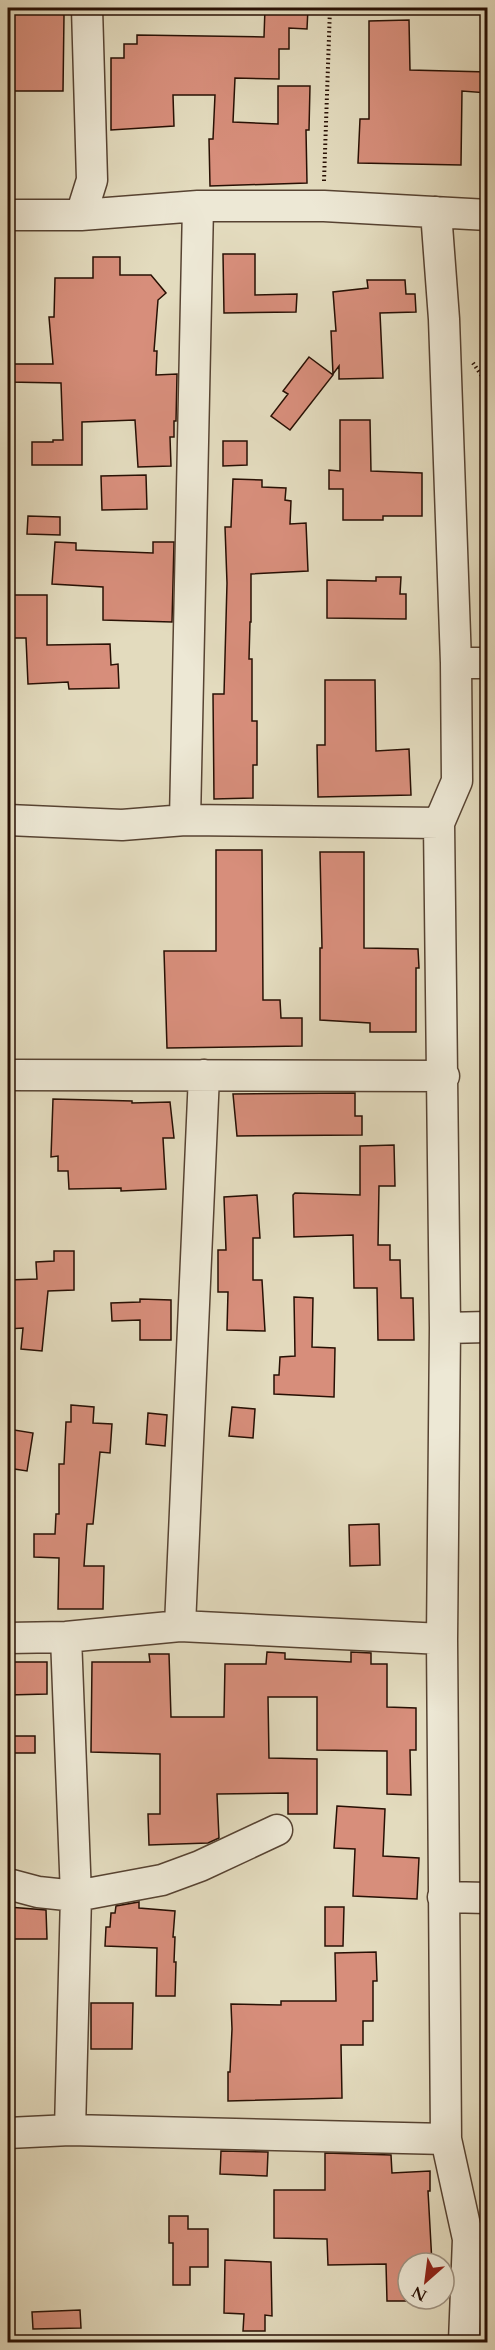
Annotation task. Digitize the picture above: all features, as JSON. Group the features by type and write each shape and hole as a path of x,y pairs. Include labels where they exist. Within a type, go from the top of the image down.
{"street":[{"path":"81,215 92,180 87,8"},
{"path":"185,820 198,206"},
{"path":"8,215 81,215 198,206 324,206 488,215"},
{"path":"436,212 444,319 456,663 457,781 439,823 446,1328 442,1639 446,2139 478,2239 464,2343"},
{"path":"456,663 488,663"},
{"path":"8,820 122,825 185,820 439,823"},
{"path":"8,1075 444,1076"},
{"path":"180,1626 204,1075"},
{"path":"446,1328 488,1327"},
{"path":"8,1638 66,1637 180,1626 442,1639"},
{"path":"66,1637 76,1896 70,2130"},
{"path":"8,1884 38,1892 76,1896 162,1880 200,1866 277,1830"},
{"path":"443,1897 488,1898"},
{"path":"8,2133 70,2130 446,2139"}],"path":[{"path":"324,206 324,134 330,8"}],"building":[{"path":"8,8 51,8 64,15 63,91 8,91"},
{"path":"265,8 308,8 307,29 289,28 289,49 279,49 279,79 235,78 233,122 278,124 278,86 310,86 309,130 306,130 307,183 210,186 209,139 213,139 215,95 173,95 174,126 111,130 111,58 124,58 124,44 137,44 137,35 264,37"},
{"path":"409,20 410,70 488,72 488,93 462,91 461,165 358,163 360,119 369,119 369,21"},
{"path":"223,254 255,254 255,295 297,294 296,312 224,313"},
{"path":"93,257 120,257 120,275 151,275 166,293 158,300 154,351 157,351 156,375 177,374 176,421 174,421 174,437 170,437 171,466 138,467 135,420 82,422 82,465 32,465 32,442 63,440 61,383 8,382 8,364 53,364 49,317 54,317 55,278 93,278"},
{"path":"367,280 405,280 406,294 415,294 416,312 380,313 383,378 339,379 339,366 333,374 331,331 336,331 333,292 368,288"},
{"path":"309,357 333,375 290,430 271,416 288,394 283,391"},
{"path":"340,420 370,420 371,471 422,473 422,516 383,516 383,520 343,520 343,489 329,489 329,470 340,471"},
{"path":"223,441 247,441 247,465 223,466"},
{"path":"146,475 147,509 102,510 101,476"},
{"path":"233,479 262,480 262,487 286,488 285,500 291,501 290,524 306,523 308,571 251,574 249,659 252,659 252,721 257,721 257,765 253,765 253,798 214,799 213,694 224,694 227,583 225,527 231,527"},
{"path":"28,516 60,517 60,535 27,534"},
{"path":"55,542 76,543 76,550 153,553 153,542 174,542 172,622 103,620 103,587 52,584"},
{"path":"376,577 401,577 400,594 406,594 406,619 327,618 327,580 376,581"},
{"path":"8,595 47,595 47,645 110,644 111,665 118,664 119,688 69,689 68,682 28,684 26,638 8,638"},
{"path":"325,680 375,680 376,751 409,749 411,795 318,797 317,745 325,745"},
{"path":"216,850 262,850 263,1000 280,1000 281,1018 302,1018 302,1046 167,1048 164,951 216,951"},
{"path":"320,852 364,852 364,948 418,949 416,1032 370,1032 370,1023 320,1020 320,948 322,948"},
{"path":"355,1093 355,1116 362,1116 362,1135 237,1136 233,1094"},
{"path":"53,1099 132,1101 132,1103 170,1102 174,1138 163,1138 166,1189 121,1191 121,1188 69,1189 68,1171 58,1171 58,1156 51,1157"},
{"path":"394,1145 395,1186 379,1186 378,1245 390,1245 390,1260 400,1260 401,1298 413,1298 414,1340 378,1340 377,1288 354,1288 353,1235 294,1237 293,1195 295,1193 360,1195 360,1146"},
{"path":"257,1195 260,1238 253,1238 253,1280 262,1280 265,1331 227,1330 228,1292 218,1292 218,1250 226,1250 224,1197"},
{"path":"54,1251 74,1251 74,1290 48,1291 42,1351 21,1349 23,1328 8,1329 8,1280 37,1279 36,1262 54,1261"},
{"path":"294,1297 313,1298 312,1347 335,1348 334,1397 274,1394 274,1375 279,1375 280,1357 295,1356"},
{"path":"140,1299 171,1300 171,1340 140,1340 140,1320 112,1321 111,1303 140,1302"},
{"path":"71,1405 94,1407 93,1423 112,1424 110,1453 100,1452 93,1524 87,1524 84,1566 104,1566 103,1609 58,1609 59,1558 34,1557 34,1534 55,1534 56,1514 59,1514 59,1464 64,1464 66,1422 71,1422"},
{"path":"232,1407 255,1409 253,1438 229,1436"},
{"path":"148,1413 167,1415 165,1446 146,1444"},
{"path":"8,1429 33,1433 27,1471 8,1468"},
{"path":"379,1524 380,1565 350,1566 349,1525"},
{"path":"267,1652 285,1653 285,1659 351,1662 351,1652 371,1653 371,1664 387,1664 387,1707 416,1708 416,1750 410,1750 411,1795 387,1794 387,1751 317,1750 317,1697 268,1697 269,1758 317,1759 317,1814 288,1814 288,1793 217,1794 219,1838 208,1843 149,1845 148,1814 160,1814 160,1754 91,1752 92,1662 150,1662 149,1654 169,1654 171,1717 224,1717 225,1664 266,1664"},
{"path":"8,1662 47,1662 47,1694 8,1695"},
{"path":"8,1736 35,1736 35,1753 8,1753"},
{"path":"337,1806 385,1809 383,1856 419,1858 417,1899 353,1896 355,1849 334,1848"},
{"path":"139,1902 139,1908 175,1911 173,1937 175,1937 174,1962 176,1962 175,1996 156,1996 157,1948 105,1946 106,1927 110,1927 111,1913 115,1913 116,1906"},
{"path":"8,1907 46,1910 47,1939 8,1939"},
{"path":"325,1907 344,1907 343,1946 325,1946"},
{"path":"376,1952 377,1981 373,1981 373,2021 363,2021 363,2045 341,2045 342,2098 228,2101 231,2004 281,2005 281,2001 336,2001 335,1953"},
{"path":"91,2003 133,2003 132,2049 91,2049"},
{"path":"221,2151 268,2152 267,2176 220,2174"},
{"path":"325,2153 391,2155 392,2173 430,2171 430,2191 428,2191 431,2251 396,2251 396,2301 387,2301 386,2264 328,2265 327,2239 274,2238 274,2190 325,2190"},
{"path":"169,2216 188,2216 188,2229 208,2229 208,2267 190,2267 190,2285 173,2285 173,2243 169,2243"},
{"path":"225,2260 271,2262 272,2316 265,2315 265,2331 243,2331 244,2314 224,2313"},
{"path":"80,2310 81,2328 33,2329 32,2312"}]}
